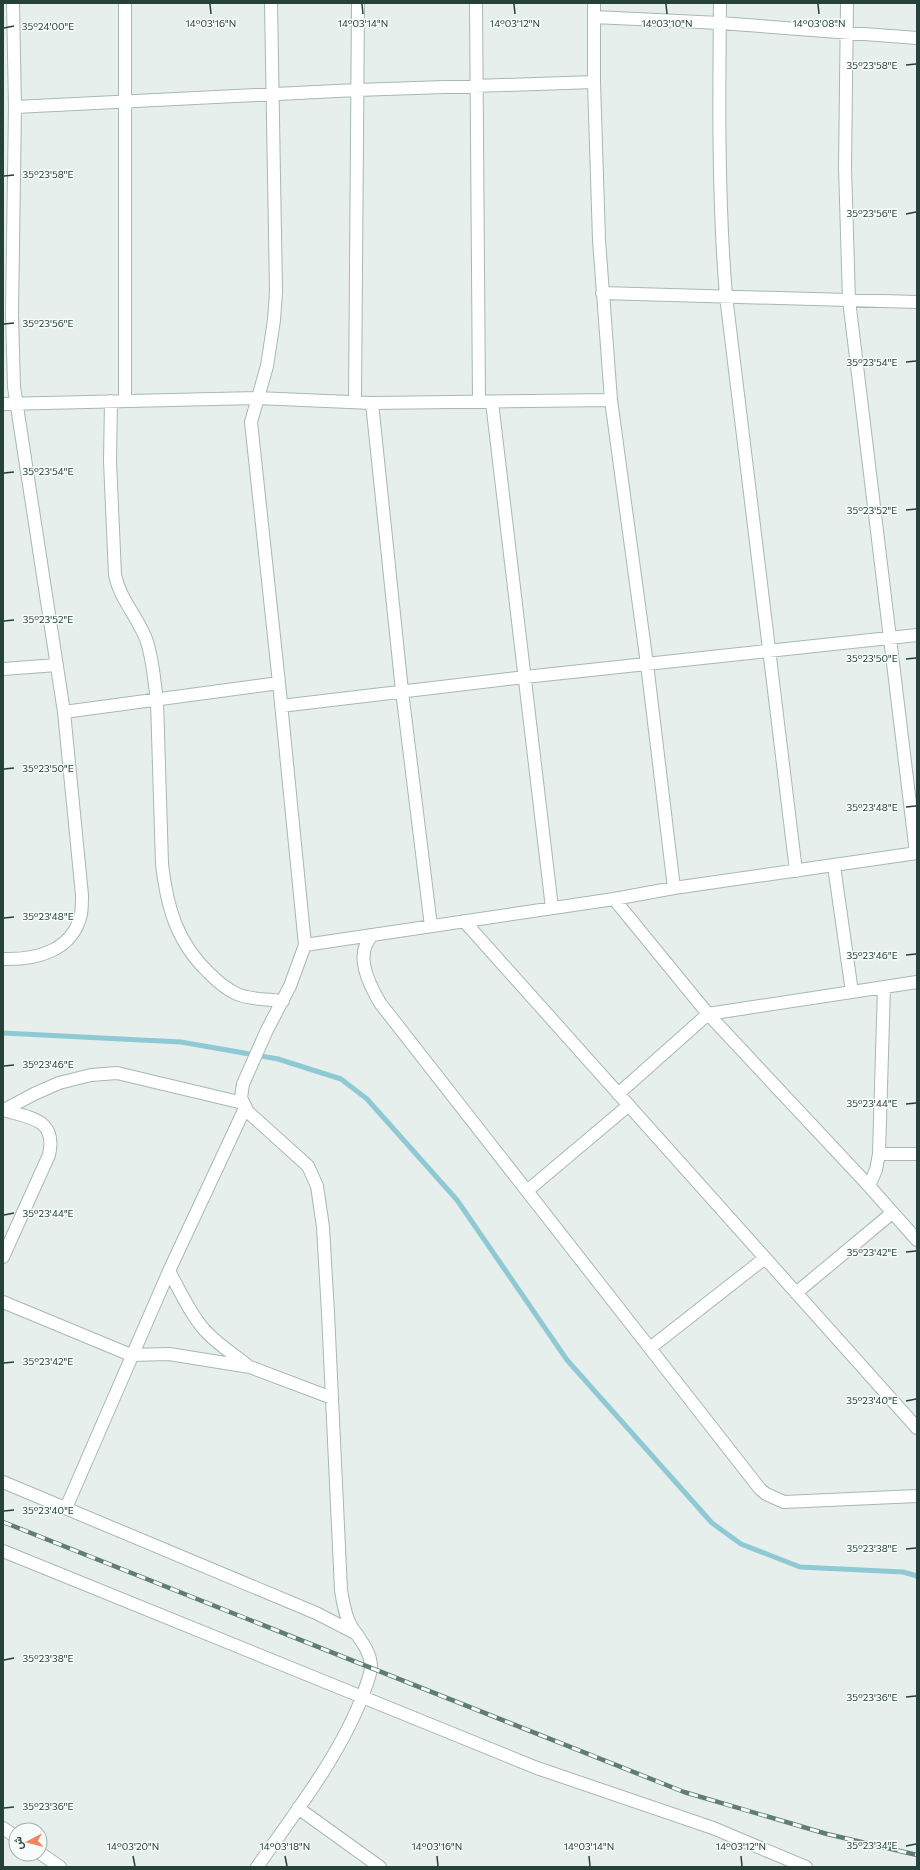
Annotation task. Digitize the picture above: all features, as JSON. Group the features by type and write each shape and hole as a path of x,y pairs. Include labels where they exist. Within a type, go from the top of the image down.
{"street":[{"path":"3,959 32,957 57,949 63,945 76,929 81,914 81,878 64,712 13,370 12,314 15,108 12,3"},
{"path":"125,3 125,400"},
{"path":"258,1867 338,1746 362,1697 371,1667 369,1655 347,1617 341,1590 323,1227 317,1186 308,1166 260,1124 244,1105 241,1094 246,1075 296,974 305,945 279,683 251,434 251,422 267,366 271,345 276,292 271,3"},
{"path":"356,402 358,3"},
{"path":"476,3 479,402"},
{"path":"594,3 594,82 602,293 611,400 647,664 674,888"},
{"path":"720,3 722,249 726,296 768,651 796,871"},
{"path":"305,945 614,899 674,888 917,853 849,300 845,167 847,3"},
{"path":"594,17 720,23 917,38"},
{"path":"15,108 357,90 594,82"},
{"path":"602,293 917,302"},
{"path":"3,404 257,398 372,403 611,400"},
{"path":"110,401 110,461 115,575 119,590 146,639 151,661 157,701 162,864 171,916 184,944 195,960 226,989 246,997 283,1000"},
{"path":"492,402 552,908"},
{"path":"372,403 402,691 431,926"},
{"path":"281,706 525,677 917,635"},
{"path":"3,669 57,665"},
{"path":"64,712 157,701 279,683"},
{"path":"834,866 852,992"},
{"path":"614,899 708,1014 869,1186 892,1213 915,1235"},
{"path":"464,921 917,1428"},
{"path":"373,935 367,940 364,949 364,970 380,1003 766,1494 784,1502 917,1496"},
{"path":"618,1094 708,1014 917,982"},
{"path":"869,1186 876,1170 879,1154 884,986"},
{"path":"3,1110 59,1083 91,1075 110,1073 142,1078 244,1105"},
{"path":"66,1508 131,1354 244,1105"},
{"path":"527,1191 629,1105"},
{"path":"3,1110 40,1121 48,1129 51,1136 49,1156 3,1257"},
{"path":"879,1154 917,1154"},
{"path":"796,1293 892,1213"},
{"path":"650,1348 765,1258"},
{"path":"169,1271 202,1327 218,1343 250,1367"},
{"path":"3,1302 131,1354 169,1354 250,1367 332,1398"},
{"path":"3,1482 316,1613 358,1635"},
{"path":"3,1551 561,1777 713,1828 806,1867"},
{"path":"298,1808 380,1867"},
{"path":"48,1859 60,1867"}],"waterway":[{"path":"3,1033 181,1042 278,1059 341,1079 367,1099 457,1200 567,1360 712,1523 741,1544 800,1567 903,1572 917,1576"}],"railway":[{"path":"3,1522 684,1792 827,1834 917,1855"}]}
